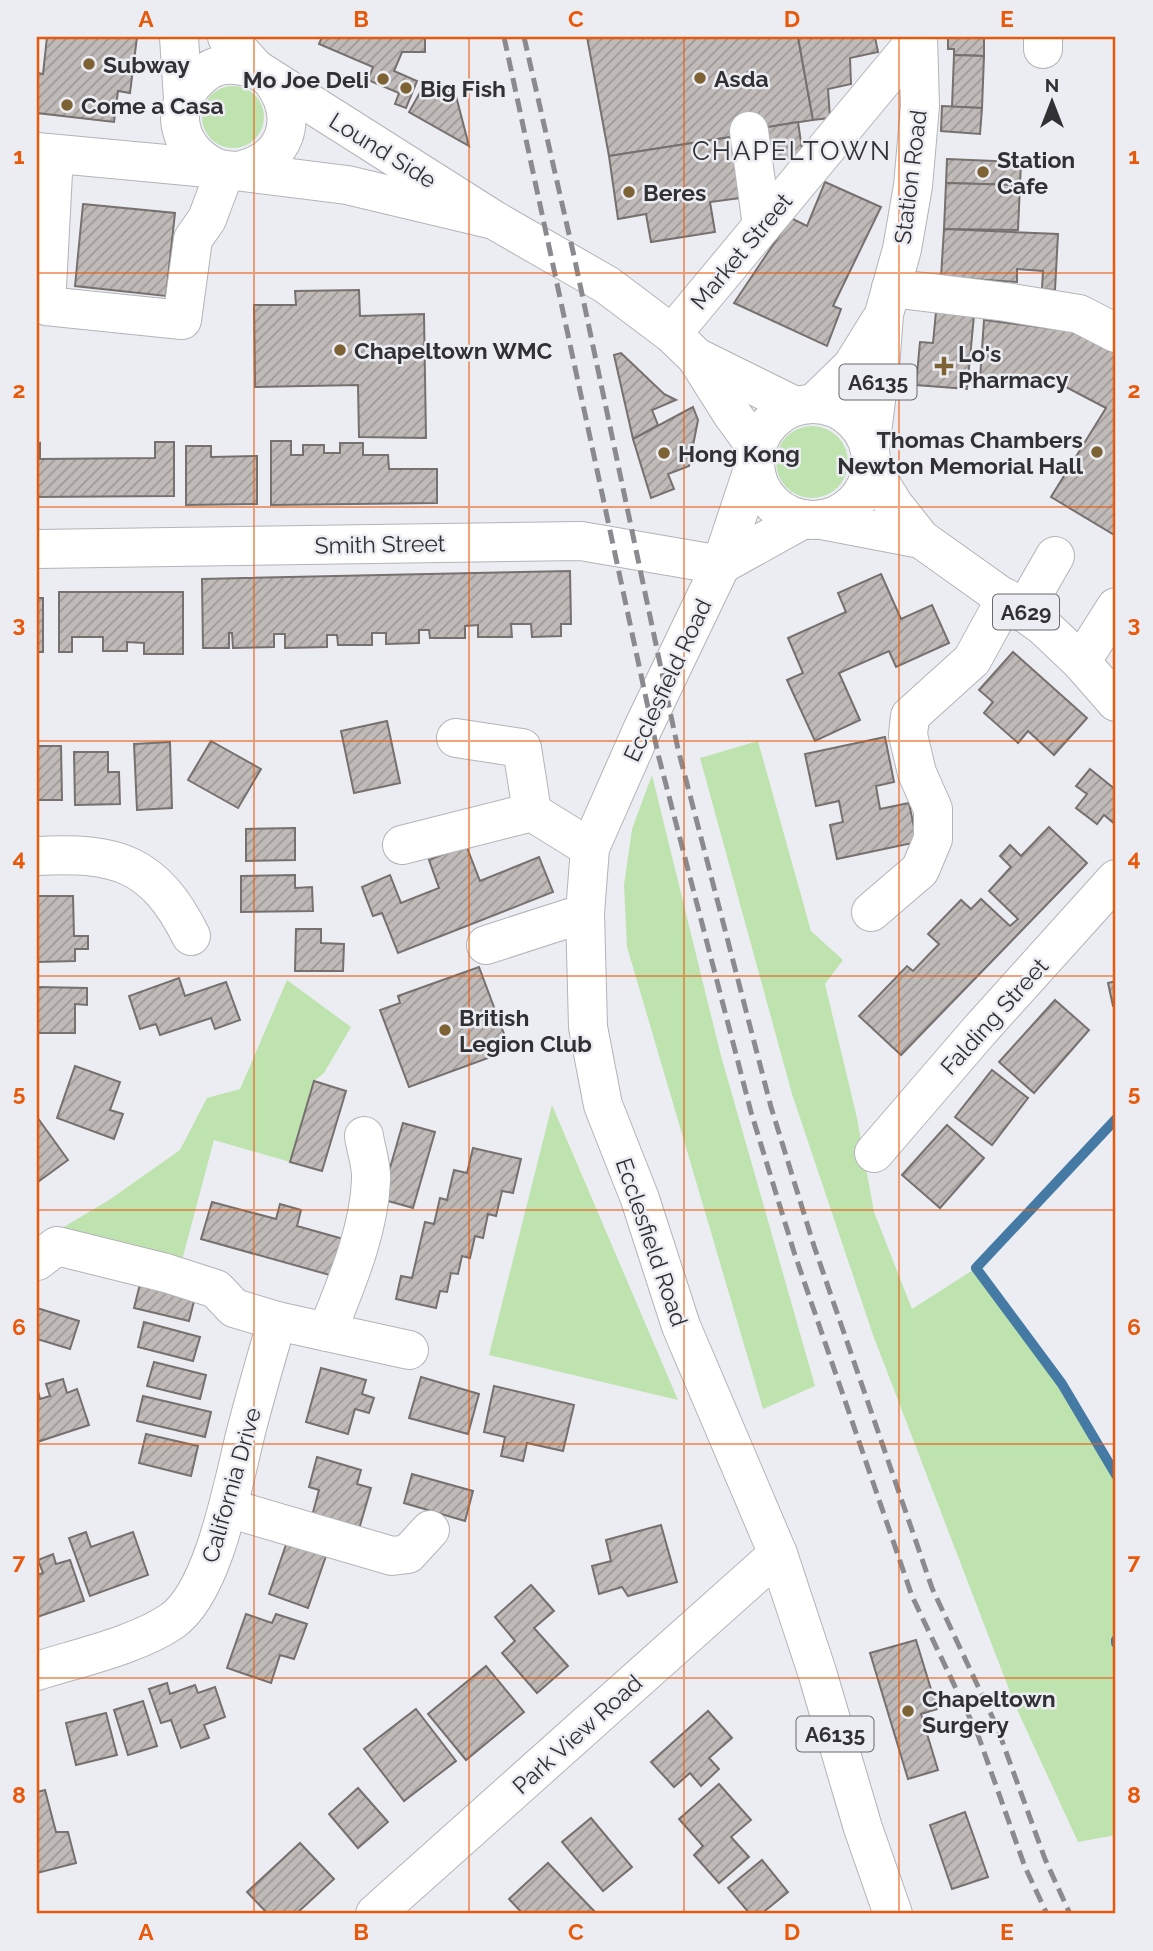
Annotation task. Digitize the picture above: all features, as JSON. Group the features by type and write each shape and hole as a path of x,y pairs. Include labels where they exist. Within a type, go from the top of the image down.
{"main road":[{"name":"Lound Side","path":"179,37 181,108 186,144 206,164 227,170 347,186 494,220"},
{"name":"Lound Side","path":"227,37 282,93 287,110 286,128 280,145 269,158 254,167 227,170"},
{"name":"Market Street","path":"684,345 762,226 918,38"},
{"name":"Station Road","path":"871,458 887,301 902,249 914,186 920,106 918,38"},
{"name":"Lound Side","path":"181,108 192,84 205,72 222,65 239,65 264,74 494,220 617,292 684,345"},
{"path":"59,154 136,155 167,138 181,108"},
{"path":"749,131 762,226"},
{"path":"59,154 227,170 207,219 193,239 181,320 46,306 59,154"},
{"path":"887,301 994,300 1079,314 1116,332"},
{"name":"Station Road","path":"804,405 852,366 887,301"},
{"path":"684,345 804,405"},
{"path":"684,345 732,414 755,457 758,485 769,501 784,513 812,520"},
{"name":"A6135","path":"721,565 812,520 840,514 855,502 866,487 871,458 863,431 850,417 833,407 804,405 781,412 770,422 762,434 755,457"},
{"name":"Ecclesfield Road","path":"755,457 721,565 642,730 590,848 585,914 588,1027 603,1105 640,1199 681,1326 778,1554 817,1672 863,1828 893,1914"},
{"name":"A629","path":"871,458 894,505 922,539 1015,604 1081,662 1116,702"},
{"name":"A629","path":"812,520 922,539"},
{"name":"Smith Street","path":"37,549 581,541 721,565"},
{"path":"871,912 920,870 933,839 933,809 917,773 908,735 910,716 972,660 1055,556"},
{"path":"1081,662 1116,607"},
{"path":"456,738 522,748 532,812"},
{"path":"402,845 532,812 590,848"},
{"path":"37,856 61,855 125,863 141,871 156,883 177,908 191,936"},
{"name":"Falding Street","path":"874,1153 1116,879"},
{"path":"486,945 585,914"},
{"path":"327,1332 353,1268 365,1218 371,1178 364,1136"},
{"path":"37,1261 57,1246 166,1273 216,1289 234,1308 277,1321 409,1350"},
{"name":"California Drive","path":"37,1671 140,1638 173,1620 194,1598 206,1573 228,1508 248,1422 277,1321"},
{"path":"228,1508 392,1556 408,1554 430,1530"},
{"name":"Park View Road","path":"375,1914 778,1554"}],"green space":[{"path":"227,86 239,86 255,95 262,105 262,129 255,139 239,148 227,148 216,143 207,134 202,123 202,111 207,100 216,91"},
{"path":"812,426 826,429 838,436 845,448 848,462 845,476 838,488 826,495 812,498 798,495 786,488 779,476 776,462 779,448 786,436 798,429"},
{"path":"758,741 811,931 843,960 825,984 857,1118 874,1212 912,1309 976,1268 1062,1384 1116,1475 1116,1835 1078,1842 1015,1705 873,1335 792,1094 700,758"},
{"path":"652,775 720,1052 815,1386 763,1409 627,947 624,885 632,829"},
{"path":"287,980 351,1027 324,1073 314,1081 290,1162 214,1140 181,1264 52,1234 109,1200 180,1150 207,1098 240,1089"},
{"path":"552,1105 678,1400 489,1355"}],"building":[{"path":"47,37 137,37 130,93 118,91 114,122 37,113 37,73 43,74"},
{"path":"322,37 425,37 425,52 402,52 394,71 417,81 406,108 395,104 399,93 368,80 373,67 319,44"},
{"name":"Asda","path":"587,37 798,37 813,120 762,128 731,137 609,156"},
{"path":"798,37 875,37 878,52 850,58 851,84 828,89 830,118 813,120"},
{"path":"948,37 984,37 984,56 954,55 954,49 948,49"},
{"path":"954,55 984,56 982,108 952,107"},
{"path":"427,80 456,96 469,146 409,112"},
{"path":"942,106 982,108 980,134 941,131"},
{"path":"798,122 803,156 767,162 762,128"},
{"path":"731,137 741,198 710,202 715,232 651,242 646,214 618,219 609,156"},
{"path":"947,159 1021,162 1020,185 946,183"},
{"path":"825,182 881,207 833,306 841,309 827,346 734,303 791,218 807,226"},
{"path":"946,183 1020,185 1018,230 944,229"},
{"path":"83,204 175,213 166,296 75,286"},
{"path":"944,229 1058,234 1055,290 1042,289 1043,271 1017,269 1017,282 941,277"},
{"name":"Chapeltown WMC","path":"359,290 360,316 424,314 426,438 359,437 358,385 255,387 254,305 296,305 295,291"},
{"path":"937,301 975,305 967,389 916,385 920,342 933,343"},
{"name":"Thomas Chambers Newton Memorial Hall","path":"984,320 1095,334 1116,346 1116,536 1051,497 1106,408 1066,387 980,379"},
{"path":"621,353 664,394 676,400 652,410 658,425 633,439 614,355"},
{"name":"Hong Kong","path":"693,407 698,420 689,466 668,474 674,489 651,498 633,439"},
{"path":"271,441 291,441 291,455 303,455 303,445 324,445 324,453 340,453 340,443 363,443 363,455 388,455 389,469 437,469 437,503 271,505"},
{"path":"155,442 174,442 174,496 37,497 37,444 40,443 40,459 155,458"},
{"path":"186,446 211,446 211,457 257,456 257,504 186,505"},
{"path":"570,571 571,624 561,624 561,636 532,637 531,624 511,624 512,637 478,637 478,625 465,626 465,638 430,638 429,630 419,630 419,643 386,644 386,633 372,633 372,645 338,645 337,635 327,635 327,647 285,648 285,634 274,634 274,647 233,648 232,633 229,633 229,648 203,648 202,579"},
{"path":"881,574 901,619 932,605 949,643 896,667 889,651 839,673 860,720 815,741 787,680 803,673 788,638 846,612 838,593"},
{"path":"59,592 183,592 183,654 144,654 144,643 127,642 127,651 103,651 103,637 72,637 72,652 59,652"},
{"path":"37,598 43,598 43,652 37,652"},
{"path":"1013,652 1087,718 1054,755 1028,731 1018,743 984,713 993,702 979,690"},
{"path":"387,721 400,783 354,793 341,731"},
{"path":"885,737 894,782 876,786 880,809 909,803 917,842 837,859 830,825 843,822 839,801 816,806 805,754"},
{"path":"211,741 261,769 238,808 188,780"},
{"path":"170,742 172,808 137,810 134,744"},
{"path":"37,746 61,746 62,800 37,800"},
{"path":"74,752 108,752 108,772 119,772 120,804 75,805"},
{"path":"1090,769 1116,790 1116,825 1104,815 1097,824 1076,808 1087,794 1076,786"},
{"path":"1049,827 1087,863 901,1055 859,1016 907,966 913,971 939,944 928,934 961,900 971,909 981,899 1010,926 1018,919 989,891 1011,867 1000,856 1010,845 1021,856"},
{"path":"295,828 295,860 246,861 246,829"},
{"path":"466,845 480,881 539,857 553,892 398,953 382,913 373,916 362,887 390,875 401,903 439,888 429,860"},
{"path":"295,875 295,888 312,887 313,911 241,912 241,876"},
{"path":"37,896 73,896 74,936 88,936 88,949 75,949 75,961 37,962"},
{"path":"296,929 321,929 321,943 344,944 343,971 295,971"},
{"name":"British Legion Club","path":"479,967 510,1050 409,1087 380,1010 400,1003 398,996"},
{"path":"179,978 185,996 226,982 240,1020 215,1029 211,1018 160,1035 156,1024 140,1029 129,996"},
{"path":"1116,981 1116,1006 1113,1006 1108,983"},
{"path":"37,987 87,988 87,1005 75,1004 75,1033 37,1033"},
{"path":"1055,1000 1089,1030 1034,1093 999,1062"},
{"path":"75,1066 120,1082 110,1110 123,1114 114,1139 57,1118"},
{"path":"992,1070 1028,1098 992,1145 955,1117"},
{"path":"314,1081 346,1091 322,1171 290,1162"},
{"path":"37,1117 68,1160 39,1181 37,1178"},
{"path":"403,1123 435,1132 413,1208 381,1199"},
{"path":"947,1125 984,1158 940,1208 902,1175"},
{"path":"473,1148 521,1159 513,1193 502,1191 496,1216 488,1214 483,1238 475,1236 470,1258 462,1256 458,1274 451,1273 447,1292 440,1291 436,1308 396,1299 401,1276 412,1278 425,1222 434,1224 440,1198 447,1200 454,1170 467,1173"},
{"path":"212,1202 276,1219 280,1204 301,1210 297,1226 347,1240 337,1277 201,1239"},
{"path":"140,1284 195,1297 189,1321 134,1308"},
{"path":"37,1308 79,1321 70,1349 37,1339"},
{"path":"144,1322 200,1337 193,1361 138,1347"},
{"path":"154,1362 206,1375 200,1399 147,1386"},
{"path":"321,1368 366,1380 362,1394 374,1398 369,1413 355,1409 348,1434 306,1422"},
{"path":"421,1377 479,1394 468,1434 409,1418"},
{"path":"63,1379 67,1393 77,1389 89,1425 37,1442 37,1387 40,1399 50,1396 46,1384"},
{"path":"494,1386 574,1405 563,1451 527,1443 523,1461 501,1456 505,1437 484,1432"},
{"path":"143,1396 211,1412 205,1437 137,1421"},
{"path":"146,1434 198,1446 191,1476 139,1463"},
{"path":"317,1457 361,1470 357,1484 371,1488 359,1529 312,1516 319,1490 309,1487"},
{"path":"412,1474 473,1491 465,1521 404,1503"},
{"path":"661,1525 677,1582 628,1596 622,1587 599,1594 592,1566 611,1561 606,1540"},
{"path":"86,1532 91,1547 133,1532 148,1575 90,1596 69,1538"},
{"path":"288,1539 327,1553 308,1608 269,1594"},
{"path":"53,1554 56,1564 70,1560 84,1601 37,1617 37,1575 43,1573 38,1560"},
{"path":"531,1585 554,1611 534,1628 568,1666 537,1693 502,1653 515,1641 495,1617"},
{"path":"246,1614 272,1623 276,1614 307,1624 294,1659 280,1655 271,1683 227,1668"},
{"name":"Chapeltown Surgery","path":"916,1640 937,1709 921,1714 938,1770 908,1779 870,1653"},
{"path":"486,1666 524,1712 466,1760 428,1714"},
{"path":"167,1683 170,1694 195,1685 198,1693 215,1687 225,1717 204,1725 209,1738 181,1748 171,1720 161,1723 149,1689"},
{"path":"143,1701 157,1746 128,1755 114,1710"},
{"path":"416,1709 456,1761 404,1801 364,1749"},
{"path":"708,1711 732,1738 709,1758 719,1769 701,1786 690,1773 674,1787 651,1762"},
{"path":"106,1713 117,1755 76,1765 66,1723"},
{"path":"719,1784 751,1820 731,1837 749,1857 719,1883 694,1855 703,1846 679,1819"},
{"path":"358,1788 388,1822 358,1848 329,1814"},
{"path":"45,1790 56,1832 68,1832 76,1863 37,1873 37,1792"},
{"path":"965,1812 988,1877 952,1889 930,1825"},
{"path":"591,1818 632,1867 603,1891 562,1842"},
{"path":"300,1843 334,1879 296,1914 268,1914 247,1892"},
{"path":"762,1860 788,1892 761,1914 750,1914 728,1888"},
{"path":"548,1863 597,1914 523,1914 509,1899"}],"waterway":[{"path":"1116,1119 976,1268 1062,1384 1116,1475"}],"railway":[{"path":"504,37 658,754 751,1112 794,1252 912,1596 978,1735 1025,1867 1047,1914"},
{"path":"524,37 574,256 678,749 771,1107 814,1246 932,1588 997,1727 1045,1859 1070,1914"}],"place":[{"name":"Subway","path":"89,64"},
{"name":"Asda","path":"700,78"},
{"name":"Mo Joe Deli","path":"383,79"},
{"name":"Big Fish","path":"406,88"},
{"name":"Come a Casa","path":"67,105"},
{"name":"Station Cafe","path":"983,172"},
{"name":"Beres","path":"629,192"},
{"name":"Chapeltown WMC","path":"340,350"},
{"name":"Lo's Pharmacy","path":"944,366"},
{"name":"Thomas Chambers Newton Memorial Hall","path":"1097,452"},
{"name":"Hong Kong","path":"664,453"},
{"name":"British Legion Club","path":"445,1030"},
{"name":"Chapeltown Surgery","path":"908,1711"}],"district":[{"name":"CHAPELTOWN","path":"792,151"}]}
